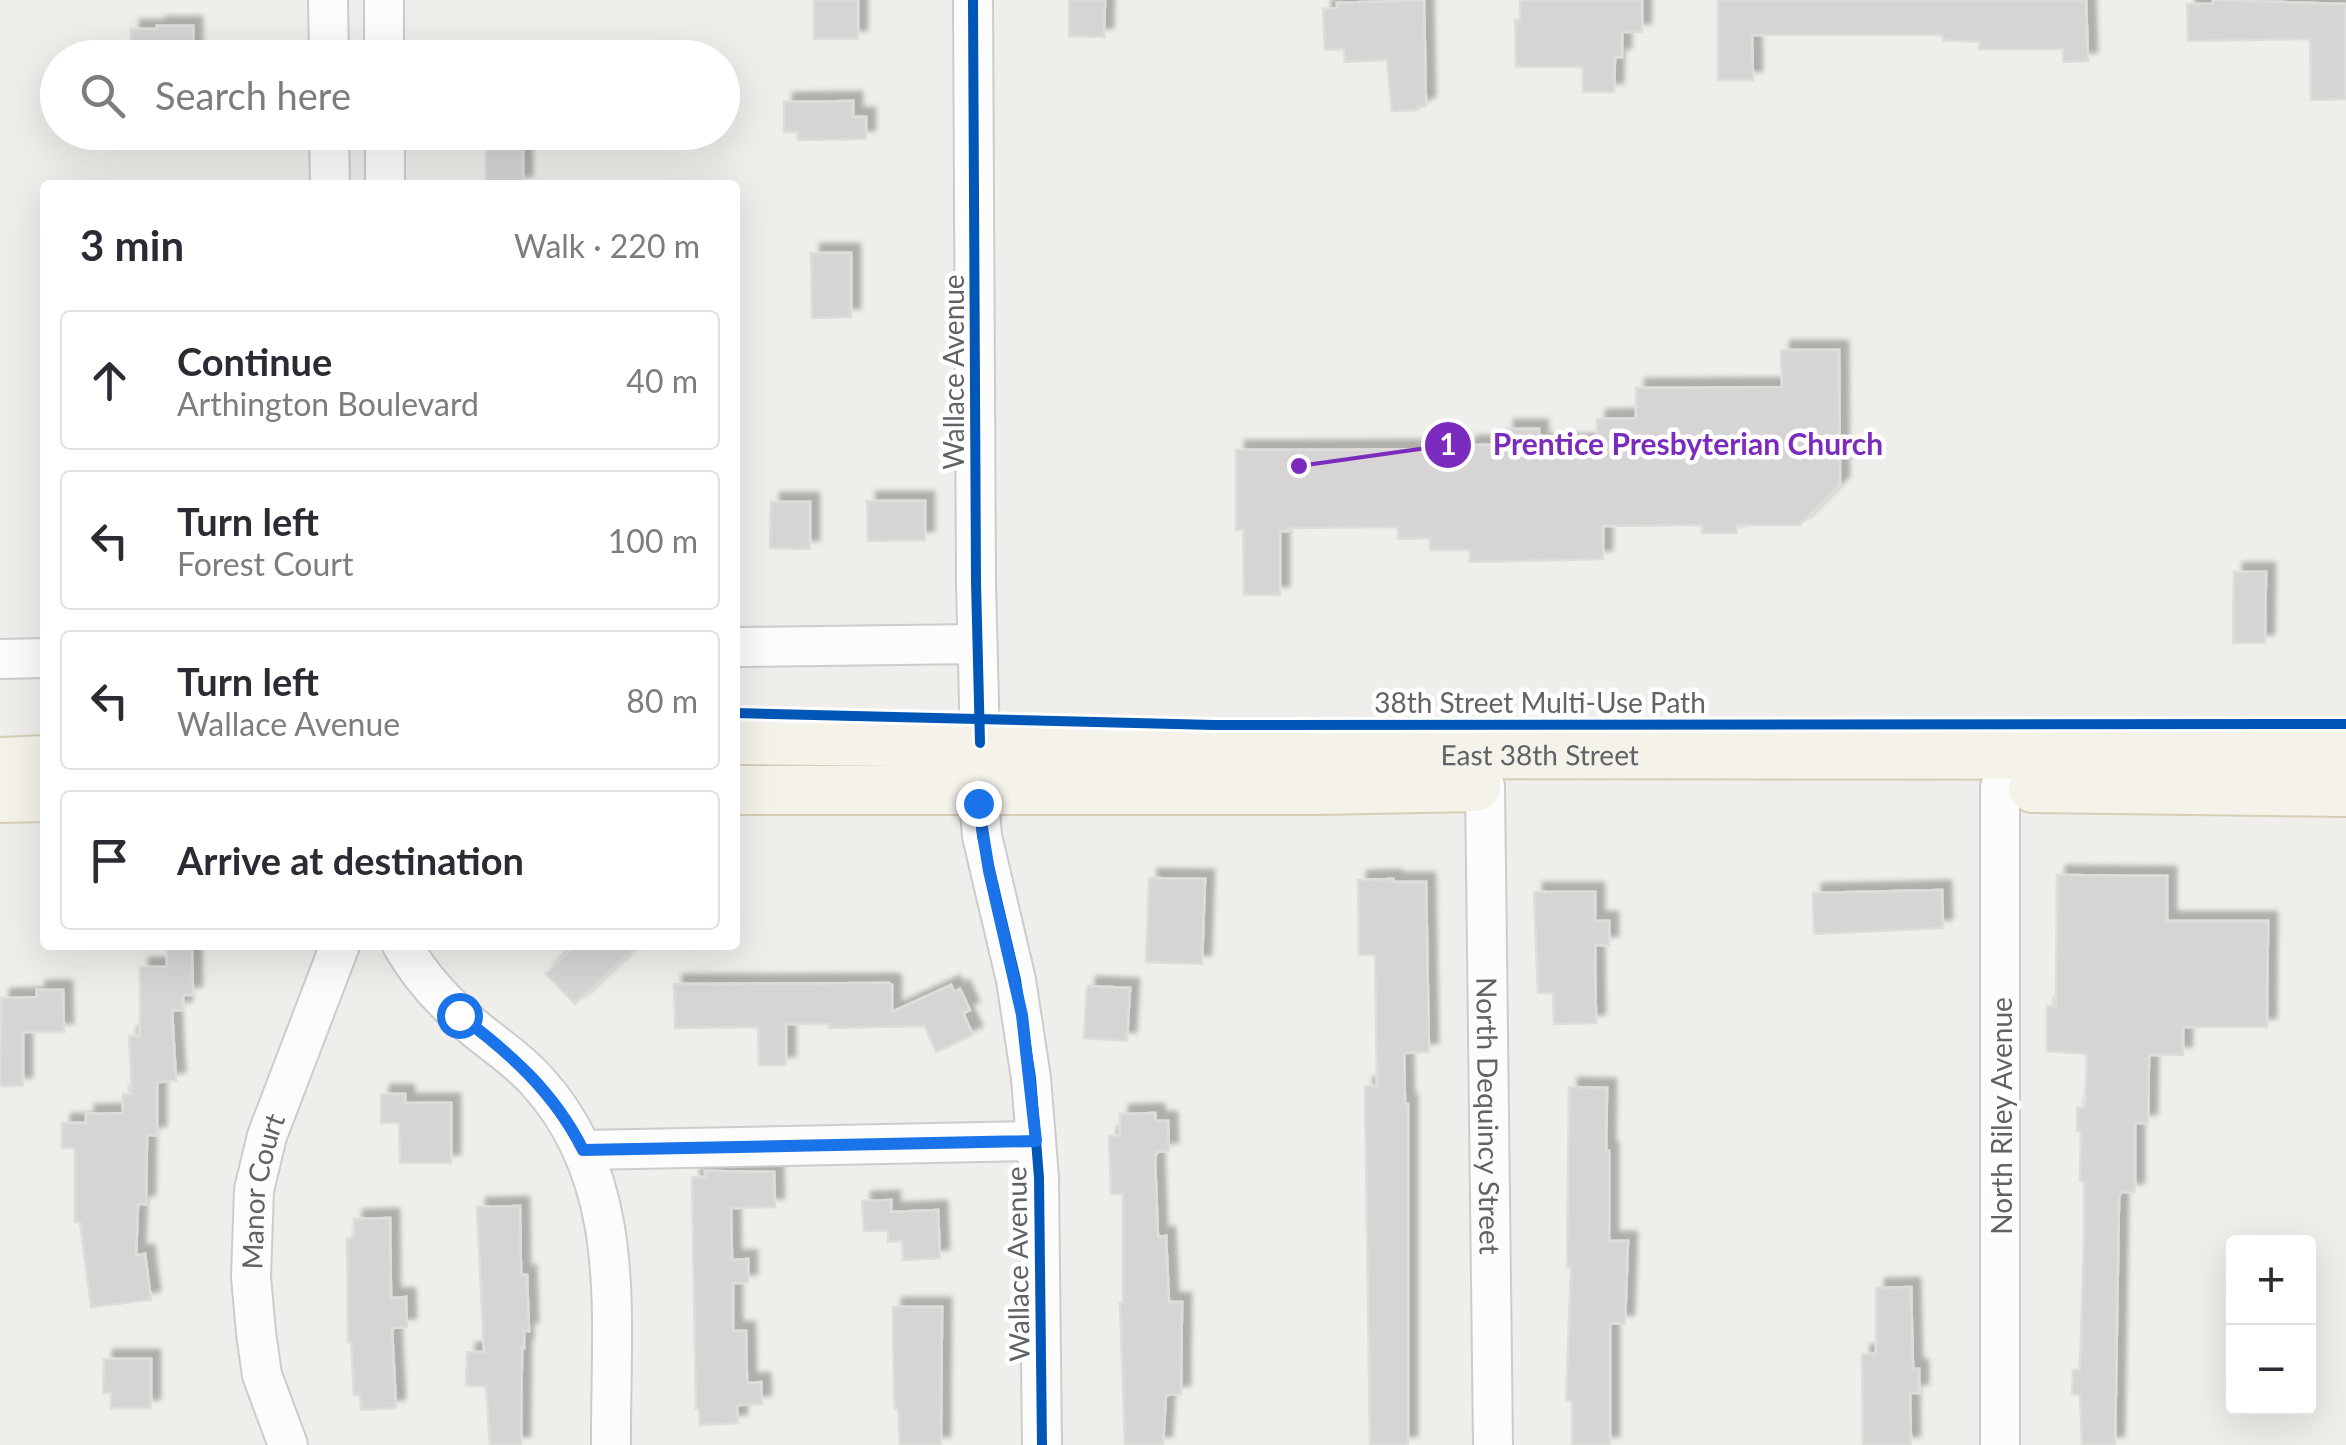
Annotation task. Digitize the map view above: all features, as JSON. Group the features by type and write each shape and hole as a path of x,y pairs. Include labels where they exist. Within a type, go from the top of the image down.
{"main road":[{"name":"East 38th Street","path":"740,741 979,766 1318,790 1485,786 2346,792"},
{"name":"East 38th Street","path":"740,790 979,766 1235,754 2346,755"},
{"path":"0,762 40,760"},
{"path":"0,798 40,797"}],"street":[{"path":"328,0 328,40"},
{"path":"384,0 384,40"},
{"name":"Wallace Avenue","path":"973,0 982,836 1022,1015 1036,1141 1042,1445"},
{"path":"330,150 330,180"},
{"path":"384,150 385,180"},
{"path":"740,647 978,644"},
{"path":"0,659 40,658"},
{"name":"North Dequincy Street","path":"1485,786 1493,1445"},
{"name":"North Riley Avenue","path":"2000,788 2000,1445"},
{"name":"Manor Court","path":"288,1445 262,1374 256,1333 250,1261 254,1190 267,1136 338,950"},
{"path":"406,950 440,996 538,1082 562,1112 583,1150 603,1206 609,1250 611,1445"},
{"path":"583,1150 1036,1141"}],"building":[{"path":"814,0 858,0 858,39 814,39"},
{"path":"1069,0 1105,0 1104,37 1069,36"},
{"path":"1424,0 1426,106 1392,111 1387,60 1345,62 1344,49 1325,50 1323,9 1337,8 1337,3"},
{"path":"1520,0 1642,0 1642,32 1622,32 1622,57 1615,57 1614,92 1583,92 1583,67 1516,67 1515,20 1520,20"},
{"path":"1718,0 2086,0 2088,61 2063,62 2063,49 1979,49 1979,42 1943,40 1943,35 1752,35 1753,80 1718,80"},
{"path":"2213,0 2346,4 2346,99 2311,100 2310,39 2188,41 2187,4 2213,4"},
{"path":"193,26 193,40 131,40 131,29"},
{"path":"853,101 853,117 866,117 866,139 798,140 798,132 784,132 784,102"},
{"path":"486,150 523,150 523,180 486,180"},
{"path":"811,253 851,253 851,317 812,318"},
{"path":"1781,350 1839,350 1840,485 1800,525 1737,525 1737,533 1702,533 1702,525 1603,526 1603,559 1470,562 1470,550 1430,550 1430,538 1398,539 1398,527 1288,528 1280,531 1280,595 1244,595 1243,530 1236,530 1236,450 1468,449 1468,445 1505,445 1505,429 1539,429 1539,444 1597,443 1597,419 1636,418 1636,388 1782,387"},
{"path":"867,501 925,501 925,540 868,541"},
{"path":"771,502 810,502 810,549 770,548"},
{"path":"2234,572 2266,572 2265,643 2233,643"},
{"path":"2057,875 2167,876 2167,921 2268,921 2267,1027 2183,1027 2183,1055 2149,1055 2148,1123 2135,1123 2135,1192 2121,1192 2119,1198 2115,1445 2082,1445 2080,1395 2072,1394 2073,1370 2080,1370 2084,1240 2084,1181 2080,1181 2081,1131 2077,1131 2077,1108 2085,1108 2087,1054 2047,1051 2047,1006 2056,1006"},
{"path":"1149,878 1205,879 1202,964 1146,962"},
{"path":"1358,880 1426,882 1429,1052 1404,1053 1408,1104 1408,1445 1370,1445 1365,1086 1377,1086 1375,955 1359,955"},
{"path":"1942,890 1943,928 1814,934 1813,893"},
{"path":"1534,892 1595,892 1595,921 1609,921 1609,945 1595,945 1596,1023 1554,1024 1553,993 1538,993"},
{"path":"167,950 192,950 193,995 183,995 183,1010 172,1010 176,1081 157,1082 157,1135 147,1135 146,1204 138,1204 136,1255 145,1254 151,1300 91,1307 80,1222 75,1222 75,1148 62,1148 62,1123 86,1123 86,1114 123,1113 123,1094 132,1094 129,1036 140,1036 140,967 167,967"},
{"path":"571,950 633,950 575,1004 546,974"},
{"path":"889,983 892,1012 951,985 954,992 960,989 970,1010 963,1013 973,1035 936,1052 925,1026 829,1028 829,1024 786,1024 786,1065 759,1065 758,1027 675,1028 674,984"},
{"path":"1087,986 1130,988 1127,1041 1084,1038"},
{"path":"37,990 63,990 64,1032 23,1032 23,1086 0,1086 1,998 37,997"},
{"path":"1569,1087 1607,1088 1609,1241 1628,1241 1625,1324 1610,1323 1610,1445 1572,1445 1572,1401 1566,1401 1571,1267 1567,1267"},
{"path":"381,1094 405,1094 405,1103 451,1103 451,1163 400,1163 399,1123 381,1123"},
{"path":"1155,1113 1156,1121 1168,1121 1169,1151 1157,1152 1155,1159 1158,1237 1166,1236 1169,1302 1182,1302 1181,1394 1166,1395 1163,1445 1125,1445 1120,1303 1123,1194 1111,1194 1109,1136 1120,1136 1120,1114"},
{"path":"705,1171 774,1172 775,1207 731,1208 732,1260 748,1259 748,1283 733,1283 733,1331 746,1331 747,1383 761,1382 762,1404 737,1405 738,1423 700,1425 696,1409 692,1177 705,1177"},
{"path":"891,1200 891,1212 938,1210 940,1258 903,1260 902,1241 888,1242 888,1231 864,1231 862,1201"},
{"path":"520,1206 521,1275 527,1275 529,1331 524,1331 522,1348 521,1445 490,1445 486,1386 466,1386 467,1352 484,1352 477,1207"},
{"path":"390,1218 391,1298 406,1297 407,1327 392,1328 396,1408 361,1410 360,1395 354,1395 348,1342 347,1238 354,1237 354,1219"},
{"path":"1911,1287 1913,1369 1919,1369 1919,1393 1910,1393 1911,1445 1863,1445 1862,1354 1876,1354 1876,1288"},
{"path":"893,1307 942,1307 941,1445 900,1445 894,1397"},
{"path":"104,1359 151,1359 151,1408 111,1408 111,1393 103,1393"}],"cycle path":[{"path":"973,0 980,743"},
{"name":"38th Street Multi-Use Path","path":"740,713 1214,725 2346,724"},
{"path":"978,788 982,836 1016,980 1031,1078 1039,1178 1042,1445"}],"place":[{"name":"Prentice Presbyterian Church","path":"1299,466"}],"route":[{"path":"459,1015 538,1082 562,1112 583,1150 1036,1141 1022,1015 989,871 978,803"}]}
